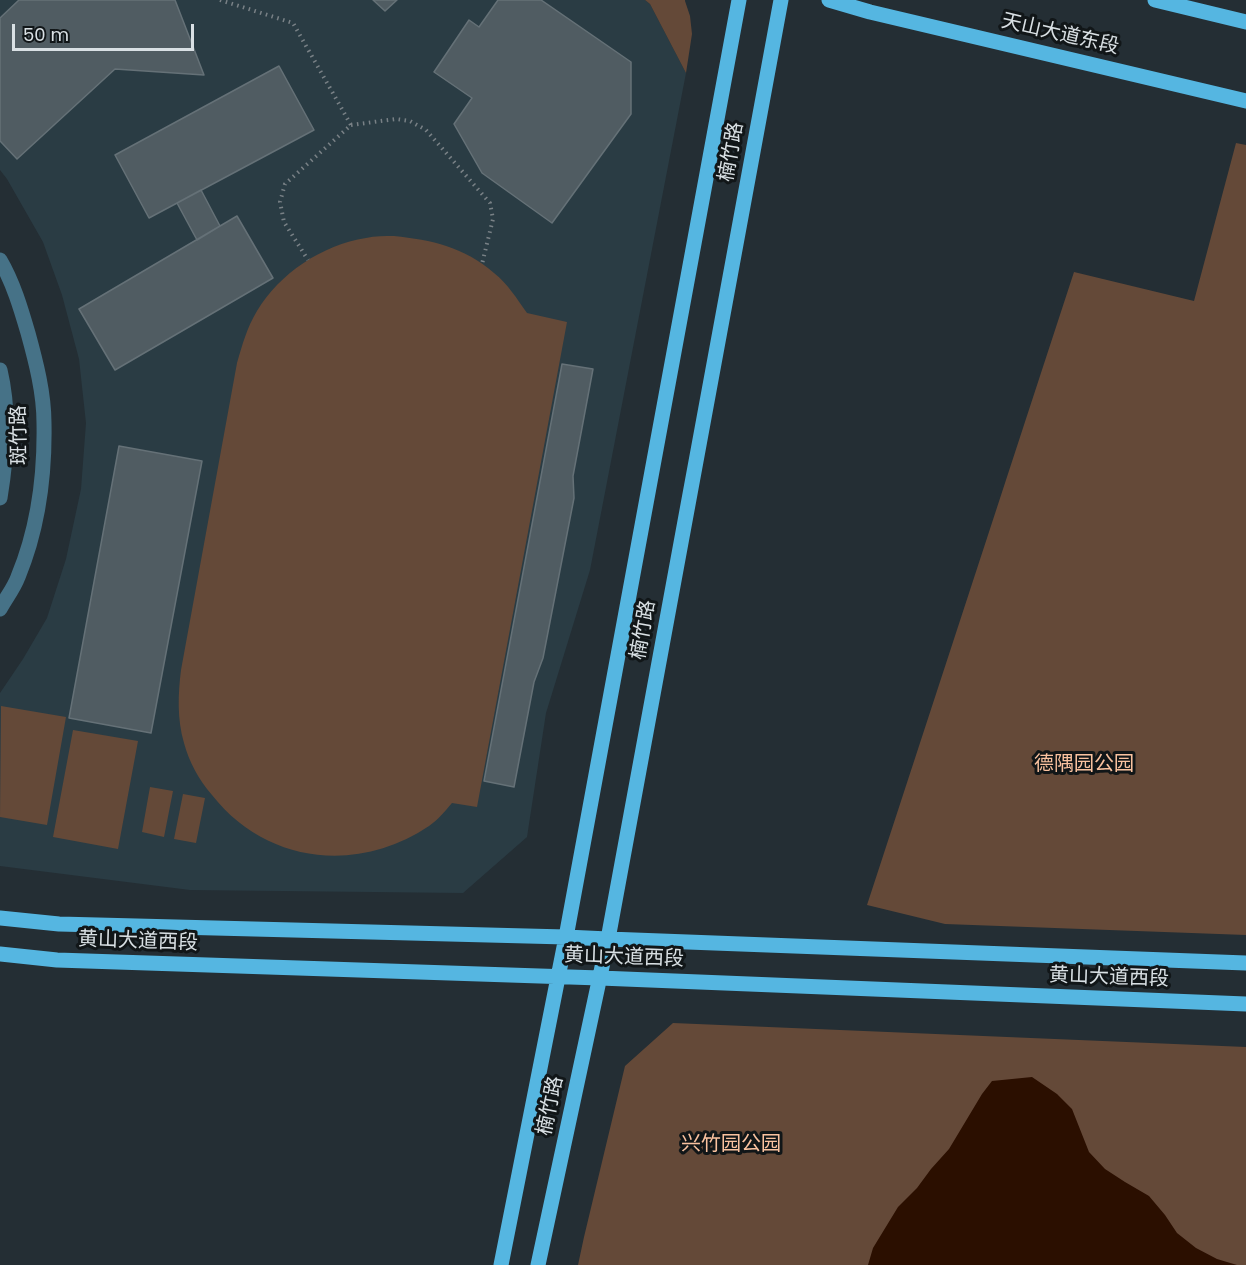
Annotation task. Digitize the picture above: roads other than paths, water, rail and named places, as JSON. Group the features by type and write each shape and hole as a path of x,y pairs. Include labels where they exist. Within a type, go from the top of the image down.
{"main road":[{"name":"楠竹路","path":"501,1265 559,977 739,0"},
{"name":"楠竹路","path":"538,1265 608,939 781,0"},
{"name":"天山大道东段","path":"829,0 870,12 1246,101"},
{"path":"1155,0 1246,22"},
{"name":"黄山大道西段","path":"0,918 59,924 566,937 1246,963"},
{"name":"黄山大道西段","path":"0,954 57,960 600,978 1246,1004"}],"street":[{"name":"斑竹路","path":"0,260 23,316 37,368 44,422 42,474 34,528 18,578 0,609"},
{"name":"斑竹路","path":"0,370 7,428 0,498"}],"park label":[{"name":"德隅园公园","path":"1084,765"},
{"name":"兴竹园公园","path":"731,1145"}]}
